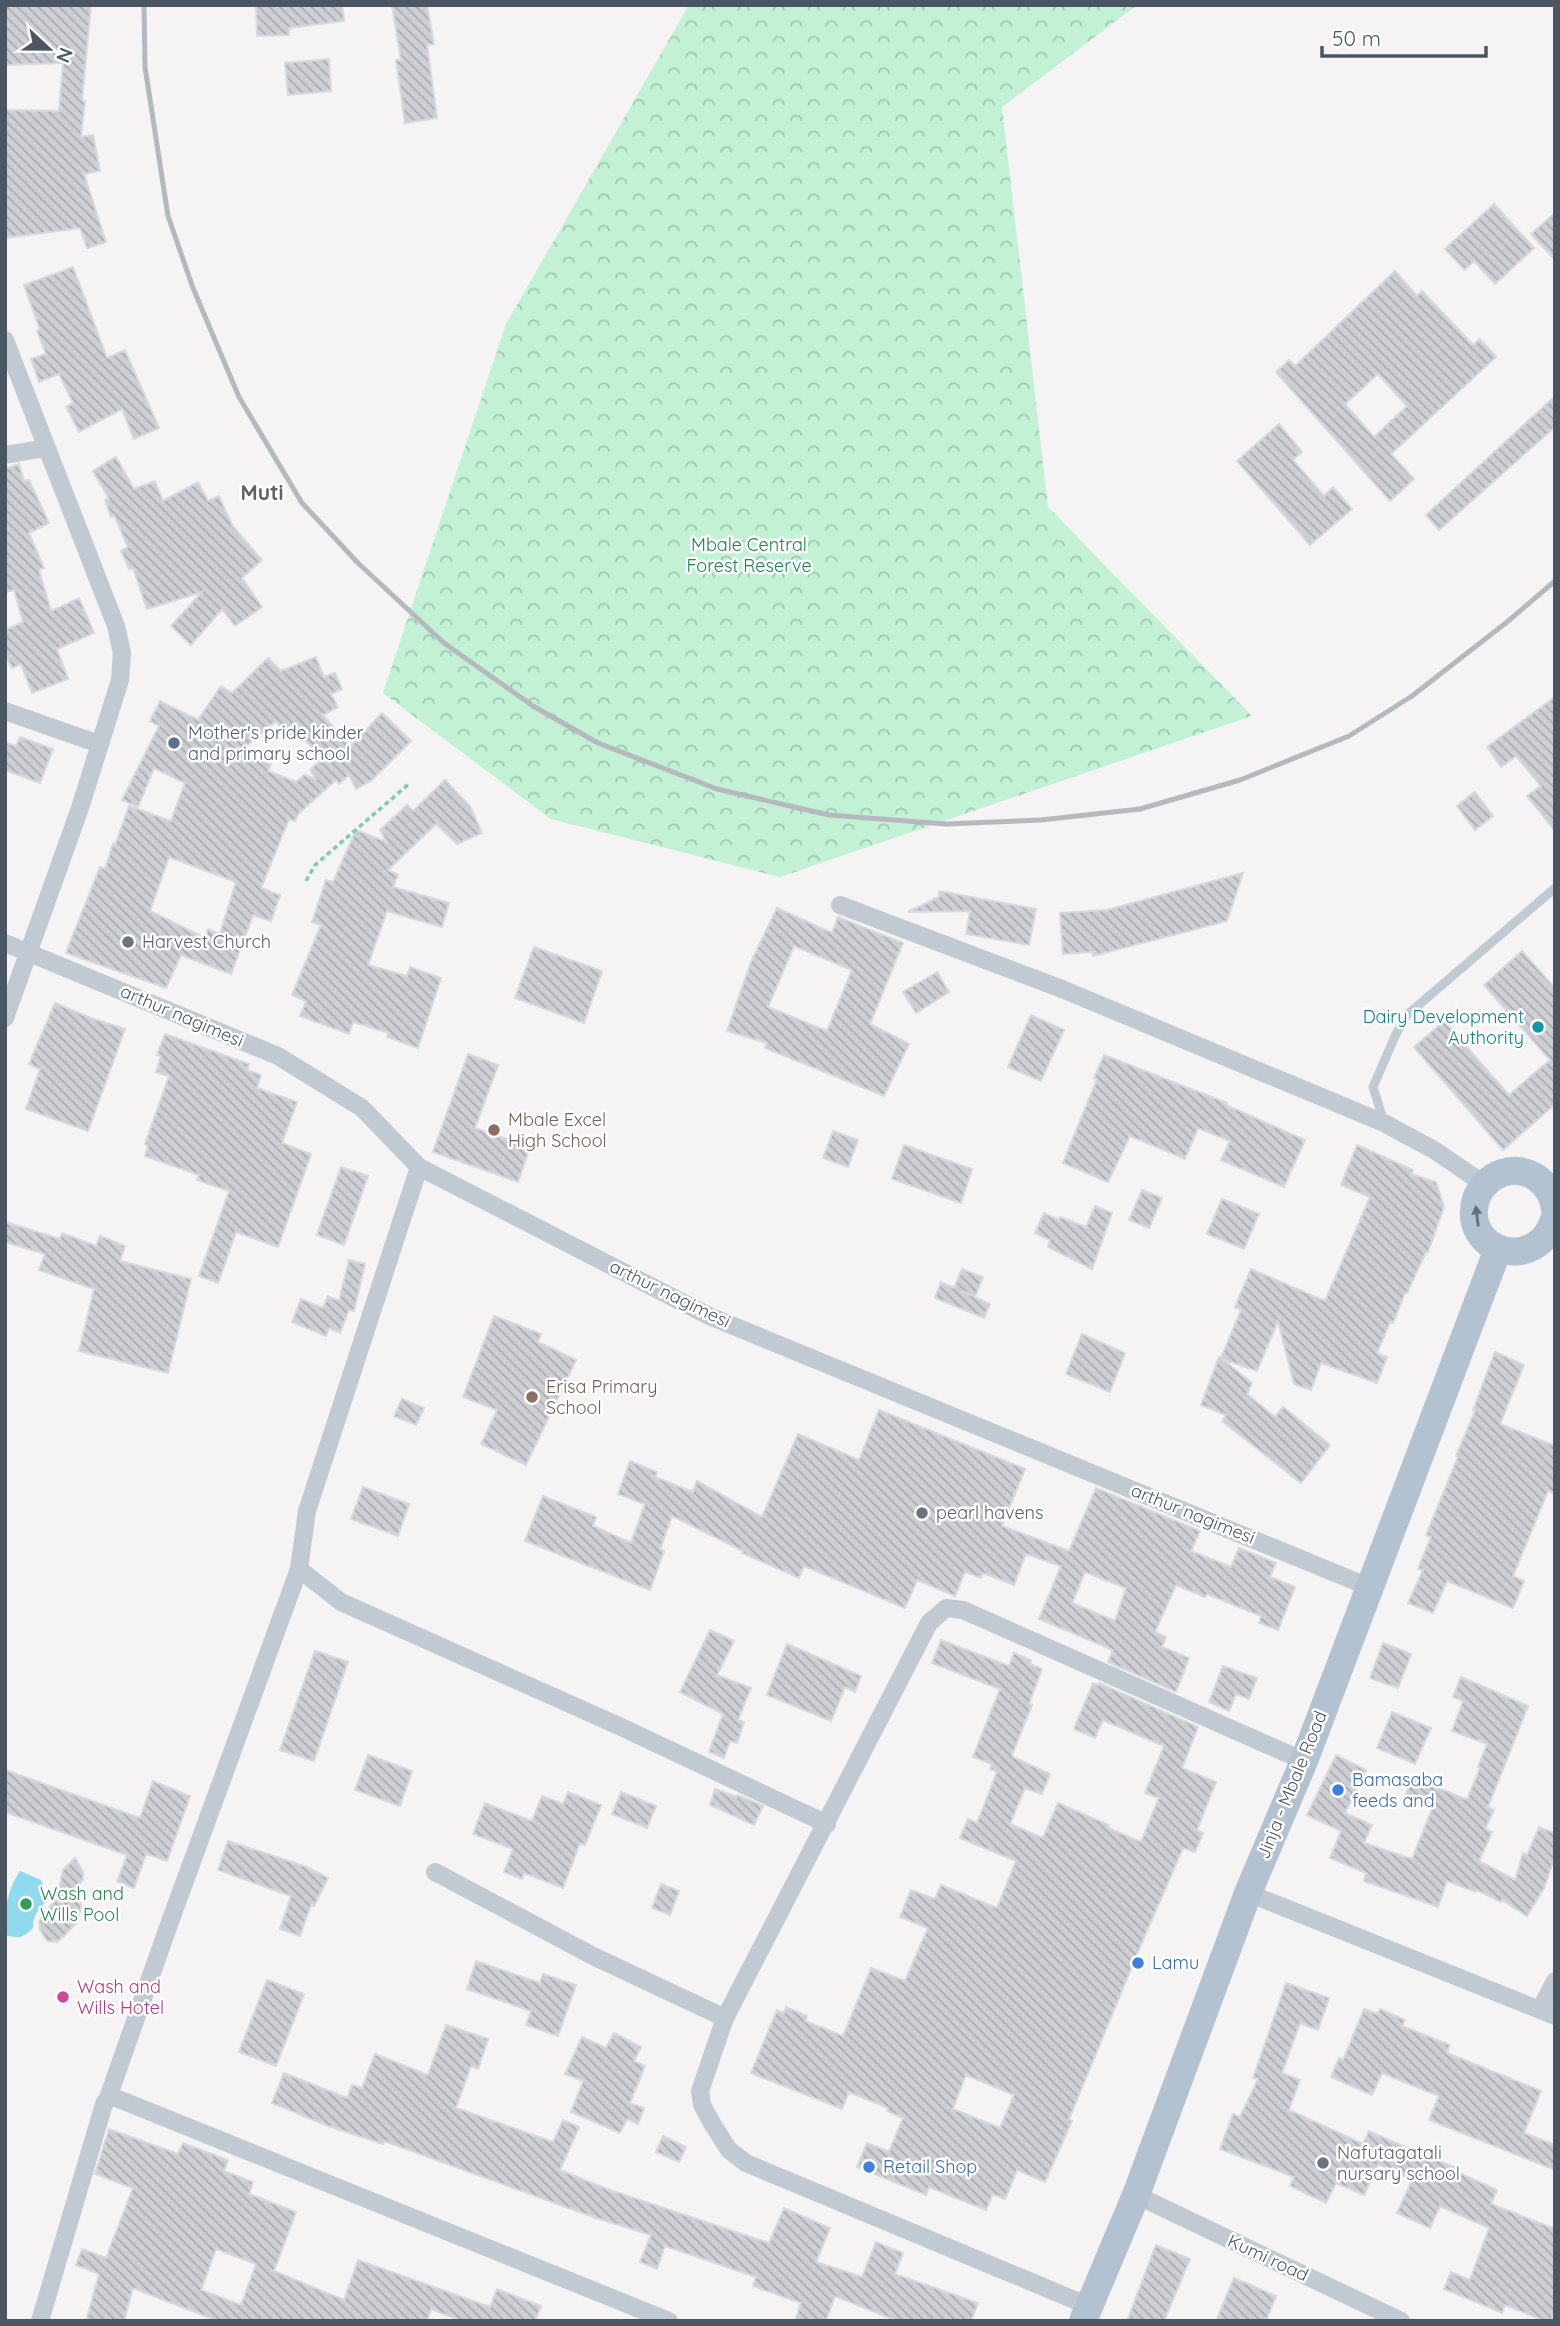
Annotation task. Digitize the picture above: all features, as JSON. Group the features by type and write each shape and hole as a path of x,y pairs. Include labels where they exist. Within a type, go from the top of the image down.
{"main road":[{"path":"1551,1235 1523,1252 1498,1249 1487,1242 1480,1232 1474,1208 1477,1195 1484,1184 1506,1171 1519,1171 1547,1172 1555,1210"},
{"name":"Jinja - Mbale Road","path":"1086,2314 1136,2195 1248,1893 1304,1761 1498,1249"}],"street":[{"path":"5,340 116,626 122,653 120,680 80,808 5,1018"},
{"path":"5,455 46,448"},
{"path":"5,711 99,744"},
{"path":"840,905 1062,989 1384,1123 1434,1150 1484,1184"},
{"name":"arthur nagimesi","path":"5,943 278,1056 362,1108 419,1167 709,1315 1369,1587"},
{"path":"40,2321 104,2104 299,1569 307,1511 419,1167"},
{"path":"299,1569 341,1602 619,1726 827,1824"},
{"path":"1086,2314 746,2162 729,2150 702,2105 700,2091 725,2018 929,1623 946,1608 963,1611 1304,1761"},
{"path":"435,1872 593,1956 725,2018"},
{"path":"1248,1893 1548,2013 1555,1981"},
{"path":"108,2098 116,2098 669,2321"},
{"name":"Kumi road","path":"1136,2195 1401,2321"}],"lane":[{"path":"1384,1123 1373,1087 1396,1034 1408,1016 1555,888"}],"path":[{"path":"306,881 315,865 410,783"}],"green space":[{"name":"Mbale Central Forest Reserve","path":"689,5 1137,5 1002,107 1048,507 1252,716 780,877 551,819 383,693 506,324"}],"water":[{"name":"Wash and Wills Pool","path":"20,1871 41,1880 48,1898 36,1915 33,1928 23,1936 14,1937 5,1935 6,1909 9,1894"}],"building":[{"path":"5,5 91,5 81,137 93,135 100,171 84,174 106,242 87,248 80,228 5,238 5,110 59,111 63,63 5,65"},
{"path":"256,5 342,5 344,21 289,28 289,35 257,36"},
{"path":"392,5 427,5 434,44 427,45 437,118 405,123 396,60 401,60"},
{"path":"329,59 331,91 288,95 285,63"},
{"path":"1494,204 1534,248 1495,284 1474,261 1465,270 1445,249"},
{"path":"1555,213 1555,260 1531,234"},
{"path":"73,267 107,358 125,350 159,428 134,439 122,409 79,432 66,407 73,403 59,374 39,382 31,359 46,354 24,285"},
{"path":"1395,271 1417,296 1422,291 1473,345 1480,339 1496,357 1391,454 1414,479 1390,501 1276,372 1289,360 1295,366","holes":["1378,374 1407,406 1374,437 1345,404"]},
{"path":"1555,396 1555,427 1439,530 1426,515"},
{"path":"1279,424 1302,452 1293,460 1324,496 1333,487 1352,509 1310,545 1237,461"},
{"path":"116,457 134,489 155,481 163,501 198,482 208,501 219,496 232,525 262,560 242,578 262,607 235,626 222,609 191,645 171,626 202,592 147,609 133,568 129,569 121,551 128,547 114,515 111,517 105,500 109,499 93,471"},
{"path":"19,464 24,481 29,480 49,523 29,533 44,568 39,570 51,611 79,598 94,633 57,649 68,679 32,693 21,664 12,668 5,653 5,630 23,622 14,590 5,592 5,469"},
{"path":"316,657 324,677 335,673 342,689 331,694 338,707 323,715 350,747 382,713 411,741 372,780 356,789 349,775 339,784 336,780 298,814 295,821 289,819 261,888 280,895 271,921 253,915 231,974 181,955 166,988 66,953 100,867 105,869 129,806 171,821 185,783 154,768 138,807 122,800 159,726 150,721 160,701 198,720 221,686 232,693 268,658 281,671","holes":["276,721 289,739 298,733 322,758 310,770 316,779 304,775 296,782 268,771 271,764 238,753","169,857 236,882 220,934 208,929 205,938 150,911"]},
{"path":"1555,697 1555,831 1527,796 1541,786 1516,756 1501,767 1487,747"},
{"path":"20,737 53,749 40,783 5,770 5,742 16,746"},
{"path":"445,780 470,806 482,833 457,844 436,824 388,870 398,875 393,887 449,903 442,927 387,911 368,965 407,976 410,967 441,978 418,1048 387,1037 389,1033 353,1022 349,1034 300,1016 306,1001 292,995 321,925 312,922 326,880 333,882 356,830 387,842 380,830 407,805 413,811"},
{"path":"1475,792 1493,816 1475,830 1457,806"},
{"path":"1243,873 1227,921 1093,956 1093,952 1063,954 1060,913 1107,910"},
{"path":"939,891 1036,909 1029,945 966,934 970,911 908,912 939,897"},
{"path":"777,908 832,933 838,917 903,943 870,1024 909,1044 884,1096 765,1048 767,1043 727,1031 751,962","holes":["794,946 852,970 827,1031 768,1007"]},
{"path":"534,947 602,971 584,1023 515,998"},
{"path":"1522,951 1555,988 1555,1104 1503,1150 1414,1047 1444,1021 1509,1095 1550,1060 1484,985"},
{"path":"937,972 949,992 916,1013 903,992"},
{"path":"55,1003 125,1029 88,1131 26,1109 40,1069 29,1064"},
{"path":"1031,1015 1064,1030 1041,1081 1008,1067"},
{"path":"165,1034 249,1064 247,1070 261,1075 257,1088 297,1102 282,1143 311,1154 278,1247 236,1232 218,1283 199,1276 229,1191 197,1180 199,1175 145,1156 148,1146 145,1144 169,1076 156,1072 161,1056 157,1055"},
{"path":"468,1054 498,1065 475,1128 530,1147 518,1182 433,1152"},
{"path":"1104,1055 1227,1103 1226,1105 1305,1140 1284,1187 1221,1160 1230,1141 1198,1128 1185,1159 1130,1136 1108,1182 1063,1163"},
{"path":"833,1131 858,1140 848,1167 823,1158"},
{"path":"904,1145 972,1169 961,1203 892,1179"},
{"path":"1357,1145 1413,1170 1411,1174 1436,1182 1444,1207 1428,1252 1405,1293 1393,1323 1390,1322 1377,1353 1387,1357 1377,1383 1321,1363 1311,1390 1294,1384 1278,1321 1257,1371 1222,1359 1252,1383 1247,1394 1275,1417 1283,1407 1330,1445 1301,1483 1222,1421 1226,1415 1201,1405 1241,1310 1235,1307 1251,1269 1325,1301 1370,1197 1341,1185"},
{"path":"341,1167 368,1176 344,1245 317,1235"},
{"path":"1142,1190 1162,1198 1149,1228 1129,1220"},
{"path":"1222,1199 1259,1214 1244,1249 1207,1234"},
{"path":"1095,1206 1112,1213 1092,1269 1048,1247 1050,1240 1035,1233 1044,1213 1086,1227"},
{"path":"5,1222 60,1239 62,1233 96,1246 100,1236 125,1246 120,1261 191,1279 168,1373 79,1351 94,1289 39,1270 45,1254 5,1242"},
{"path":"349,1260 365,1264 354,1311 349,1310 340,1333 329,1328 326,1336 292,1322 301,1299 323,1308 328,1296 339,1301"},
{"path":"962,1269 983,1277 975,1297 962,1291 990,1304 984,1318 935,1298 941,1282 954,1288"},
{"path":"494,1316 541,1334 538,1342 576,1360 526,1465 481,1444 497,1410 463,1397"},
{"path":"1082,1334 1125,1353 1110,1392 1066,1374"},
{"path":"1495,1352 1524,1365 1500,1424 1555,1446 1555,1493 1548,1491 1513,1576 1524,1581 1513,1608 1447,1581 1433,1613 1408,1603 1423,1570 1418,1569 1431,1537 1426,1535 1458,1457 1456,1456"},
{"path":"402,1399 424,1408 416,1425 394,1416"},
{"path":"879,1410 1025,1469 1002,1526 1069,1551 1096,1488 1200,1531 1191,1551 1231,1567 1239,1548 1276,1563 1270,1577 1295,1587 1278,1630 1259,1623 1261,1616 1207,1594 1205,1597 1176,1585 1155,1632 1166,1637 1162,1647 1189,1658 1176,1692 1108,1662 1113,1650 1039,1619 1061,1566 1026,1554 1014,1585 983,1573 981,1578 965,1572 955,1596 917,1580 905,1608 804,1566 799,1578 742,1553 743,1551 672,1516 660,1549 664,1551 650,1590 525,1541 543,1496 596,1517 593,1526 631,1543 645,1504 618,1494 630,1461 657,1472 655,1477 693,1492 697,1481 762,1517 798,1434 859,1460","holes":["1085,1572 1126,1588 1115,1621 1072,1603"]},
{"path":"363,1487 409,1504 398,1536 351,1519"},
{"path":"710,1630 734,1641 717,1675 751,1688 738,1720 744,1722 737,1743 730,1741 724,1758 709,1752 723,1714 680,1692"},
{"path":"941,1640 1009,1666 1014,1653 1031,1660 1030,1664 1042,1669 1029,1704 1032,1705 1012,1755 1050,1774 1042,1794 1025,1788 1010,1824 1043,1838 1058,1803 1141,1842 1159,1798 1145,1793 1164,1746 1103,1720 1095,1738 1074,1729 1093,1683 1099,1683 1198,1727 1182,1768 1216,1782 1197,1830 1203,1833 1195,1852 1183,1848 1045,2182 1017,2170 1005,2199 993,2194 986,2210 929,2187 926,2195 857,2167 867,2143 889,2152 903,2118 887,2111 888,2108 849,2092 842,2109 751,2073 777,2010 784,2013 786,2007 807,2016 805,2021 843,2036 871,1968 905,1981 928,1928 900,1917 911,1890 935,1899 941,1885 997,1908 1016,1861 960,1838 968,1819 977,1823 997,1772 990,1769 992,1764 973,1757 1000,1689 932,1663","holes":["966,2075 1014,2095 1000,2128 953,2109"]},
{"path":"1383,1643 1411,1654 1398,1688 1370,1678"},
{"path":"787,1644 861,1676 855,1692 845,1687 831,1721 767,1695"},
{"path":"315,1651 348,1662 314,1761 280,1750"},
{"path":"1223,1666 1257,1678 1249,1699 1236,1694 1229,1711 1209,1702"},
{"path":"1461,1677 1528,1706 1488,1807 1494,1810 1485,1829 1492,1832 1479,1861 1515,1880 1523,1853 1527,1855 1539,1827 1555,1833 1555,1856 1544,1888 1527,1916 1502,1900 1501,1902 1477,1890 1476,1892 1447,1881 1438,1907 1364,1881 1366,1873 1330,1858 1341,1831 1307,1815 1336,1755 1366,1770 1345,1813 1372,1825 1364,1843 1412,1859 1432,1809 1405,1797 1413,1777 1467,1800 1487,1744 1452,1731 1463,1701 1453,1697"},
{"path":"1392,1712 1431,1728 1415,1764 1377,1748"},
{"path":"368,1755 412,1771 400,1806 355,1790"},
{"path":"5,1770 140,1818 153,1781 190,1796 167,1861 146,1854 134,1888 117,1882 127,1855 5,1812"},
{"path":"715,1789 763,1806 754,1825 710,1805"},
{"path":"568,1792 601,1805 585,1845 580,1843 563,1888 524,1873 522,1879 504,1872 513,1849 473,1834 485,1803 532,1821 542,1796 563,1804"},
{"path":"621,1792 656,1806 647,1828 612,1814"},
{"path":"228,1841 307,1867 328,1878 314,1906 311,1905 300,1936 280,1929 291,1896 218,1870"},
{"path":"75,1858 83,1872 83,1879 78,1887 81,1909 76,1923 66,1934 57,1942 47,1941 40,1930 39,1922 57,1899 63,1870"},
{"path":"661,1884 679,1891 670,1915 652,1908"},
{"path":"476,1961 540,1983 543,1974 576,1985 558,2036 526,2025 531,2011 467,1989"},
{"path":"267,1980 304,1994 276,2066 239,2052"},
{"path":"1286,1983 1329,1998 1318,2030 1300,2023 1282,2073 1300,2080 1289,2110 1363,2144 1369,2131 1456,2168 1455,2171 1497,2190 1491,2204 1555,2229 1555,2310 1551,2321 1505,2305 1502,2313 1444,2289 1451,2272 1470,2280 1489,2228 1440,2206 1430,2228 1397,2213 1412,2180 1378,2164 1364,2195 1336,2183 1326,2203 1290,2186 1294,2177 1220,2149 1233,2114 1240,2117 1258,2079 1253,2078"},
{"path":"1364,2009 1377,2014 1380,2009 1405,2020 1402,2026 1450,2045 1447,2053 1541,2091 1524,2133 1555,2145 1555,2170 1429,2120 1439,2096 1382,2073 1372,2095 1331,2077 1339,2058 1343,2060"},
{"path":"446,2025 488,2039 478,2069 471,2066 456,2108 553,2142 563,2120 579,2127 560,2170 607,2189 769,2243 784,2208 830,2228 816,2262 862,2277 876,2242 903,2253 895,2274 978,2303 971,2321 897,2321 835,2296 826,2321 795,2321 801,2303 753,2286 756,2277 665,2246 657,2269 640,2262 651,2235 596,2218 384,2141 383,2144 328,2126 272,2103 284,2073 347,2098 352,2085 362,2088 375,2054 428,2075"},
{"path":"614,2033 641,2047 634,2061 645,2066 630,2103 644,2108 638,2124 627,2119 620,2133 571,2112 583,2081 565,2074 582,2037 606,2048"},
{"path":"109,2129 178,2154 183,2143 228,2160 224,2171 253,2182 249,2194 296,2212 274,2271 344,2300 358,2260 490,2307 497,2289 541,2306 535,2321 462,2321 431,2309 427,2321 218,2321 133,2288 124,2321 86,2321 99,2274 76,2265 82,2249 106,2258 133,2188 95,2174","holes":["216,2249 256,2264 241,2305 201,2290"]},
{"path":"663,2136 686,2147 679,2162 656,2152"},
{"path":"1156,2245 1190,2259 1164,2321 1127,2321"},
{"path":"1234,2278 1276,2296 1266,2321 1216,2321"}],"railway":[{"path":"144,5 145,67 168,216 193,288 239,397 302,503 358,563 444,643 533,706 598,743 717,789 829,815 946,824 1041,820 1140,809 1240,780 1349,736 1412,696 1555,581"}],"place":[{"name":"Mother's pride kinder and primary school","path":"174,743"},
{"name":"Harvest Church","path":"128,942"},
{"name":"Dairy Development Authority","path":"1538,1027"},
{"name":"Mbale Excel High School","path":"494,1130"},
{"name":"Erisa Primary School","path":"532,1397"},
{"name":"pearl havens","path":"922,1513"},
{"name":"Bamasaba feeds and","path":"1338,1790"},
{"name":"Wash and Wills Pool","path":"26,1904"},
{"name":"Lamu","path":"1138,1963"},
{"name":"Wash and Wills Hotel","path":"63,1997"},
{"name":"Nafutagatali nursary school","path":"1323,2163"},
{"name":"Retail Shop","path":"869,2167"}],"district":[{"name":"Muti","path":"262,493"}]}
